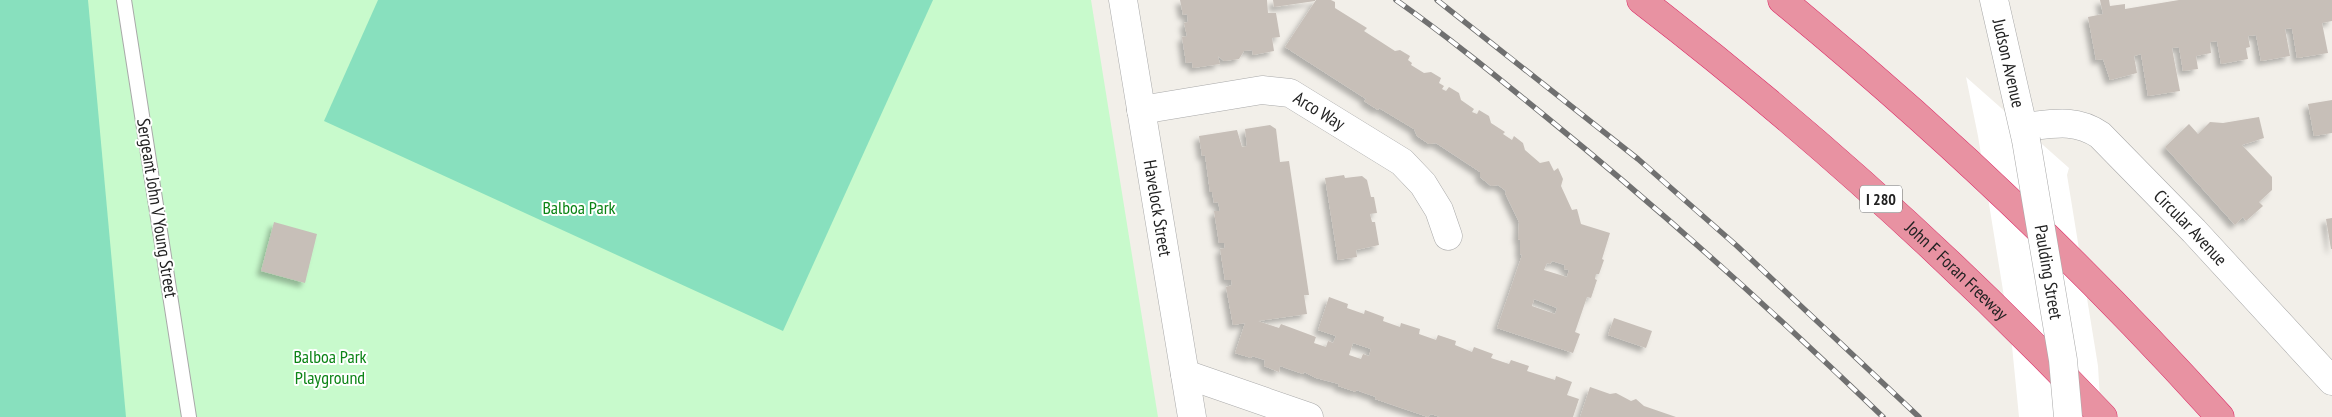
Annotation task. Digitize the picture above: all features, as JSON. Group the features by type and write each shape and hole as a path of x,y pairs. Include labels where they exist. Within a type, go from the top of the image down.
{"highway":[{"name":"John F Foran Freeway","path":"1641,0 1787,117 1897,214 1996,307 2103,417"},
{"path":"1782,0 1877,80 1998,189 2114,304 2220,417"}],"street":[{"name":"Havelock Street","path":"1123,0 1192,417"},
{"name":"Judson Avenue","path":"1994,0 2025,134"},
{"name":"Arco Way","path":"1141,110 1262,90 1290,93 1402,162 1423,184 1438,210 1448,236"},
{"name":"Circular Avenue","path":"2025,134 2073,123 2088,126 2100,135 2194,231 2332,380"},
{"name":"Paulding Street","path":"2025,134 2063,360 2068,417"},
{"path":"1185,374 1309,417"}],"lane":[{"name":"Sergeant John V Young Street","path":"124,0 189,417"}],"green space":[{"name":"Balboa Park","path":"0,0 1091,0 1158,417 0,417"},
{"path":"0,0 88,0 126,417 0,417"},
{"path":"378,0 933,0 783,331 324,121"}],"pier":[{"path":"1966,77 2069,168 2067,175 2098,366 2101,417 2019,417 2012,346 1978,136"}],"building":[{"path":"1180,0 1267,0 1268,13 1276,13 1280,37 1272,38 1274,51 1253,55 1252,50 1244,51 1239,59 1224,61 1218,56 1220,64 1193,68 1192,62 1186,63 1182,37 1187,36 1184,23 1188,22 1187,14 1183,15"},
{"path":"1273,0 1315,0 1315,1 1274,7"},
{"path":"1316,0 1331,0 1335,2 1335,8 1367,28 1364,31 1395,51 1400,50 1410,56 1408,60 1412,63 1411,65 1424,73 1431,72 1441,78 1439,83 1444,86 1442,89 1446,91 1449,87 1459,93 1461,100 1474,109 1472,112 1477,114 1479,110 1489,116 1491,123 1505,132 1503,134 1512,140 1514,136 1523,143 1525,150 1540,163 1549,161 1554,171 1558,168 1563,179 1561,186 1572,210 1577,209 1581,224 1610,233 1602,259 1604,260 1599,274 1596,274 1595,279 1597,280 1591,298 1587,297 1575,332 1580,334 1573,353 1497,328 1522,255 1520,254 1520,240 1518,239 1519,222 1505,193 1506,191 1498,185 1491,186 1480,177 1480,172 1436,143 1429,144 1417,136 1414,129 1379,108 1378,110 1364,101 1366,99 1285,47","holes":["1552,261 1565,265 1564,269 1569,270 1567,277 1544,270 1547,263 1550,264","1534,299 1557,308 1555,314 1532,306"]},
{"path":"2100,0 2109,0 2110,6 2125,4 2125,9 2179,0 2332,0 2332,21 2322,23 2328,53 2297,58 2292,28 2285,29 2290,56 2261,61 2256,35 2248,36 2250,47 2246,48 2248,59 2221,64 2217,41 2210,42 2211,53 2196,56 2198,69 2183,71 2179,47 2172,48 2180,91 2148,96 2141,54 2134,56 2137,73 2110,80 2103,59 2096,60 2088,17 2103,14"},
{"path":"2332,100 2332,133 2314,136 2308,104"},
{"path":"2259,117 2264,138 2242,145 2272,177 2272,190 2259,202 2263,206 2246,221 2243,217 2235,225 2165,147 2189,124 2198,134 2210,122 2223,123"},
{"path":"1270,125 1276,129 1280,162 1289,161 1309,295 1304,295 1307,314 1258,321 1279,328 1281,324 1316,337 1314,343 1326,347 1328,341 1333,343 1336,336 1318,330 1329,297 1348,304 1347,308 1364,314 1365,310 1384,317 1383,321 1400,327 1401,323 1420,329 1419,334 1436,340 1438,335 1456,341 1455,345 1472,352 1474,347 1493,354 1491,358 1509,364 1511,360 1529,366 1527,371 1555,380 1556,376 1572,382 1567,395 1579,399 1573,417 1440,417 1431,414 1428,417 1375,399 1376,397 1356,390 1356,392 1338,386 1339,384 1316,378 1304,372 1303,374 1280,366 1279,372 1264,366 1265,360 1235,353 1245,323 1233,325 1226,287 1232,285 1231,280 1225,280 1220,249 1225,248 1224,243 1219,243 1214,211 1220,211 1218,202 1214,203 1212,192 1210,192 1205,155 1202,156 1199,136 1237,130 1242,147 1247,146 1245,129","holes":["1353,343 1371,349 1369,356 1363,354 1361,359 1349,355"]},
{"path":"1344,175 1345,178 1362,176 1367,180 1371,197 1374,197 1377,213 1370,214 1372,222 1375,222 1379,245 1356,250 1357,257 1338,260 1325,178"},
{"path":"2332,218 2332,249 2331,249 2326,219"},
{"path":"274,222 317,234 305,283 261,271"},
{"path":"1614,318 1652,331 1646,348 1608,335"},
{"path":"1590,387 1610,394 1616,393 1631,401 1636,399 1644,406 1676,417 1580,417"}],"railway":[{"path":"1396,0 1490,71 1632,188 1801,339 1883,417"},
{"path":"1437,0 1638,159 1737,246 1919,417"}],"park label":[{"name":"Balboa Park Playground","path":"330,367"}]}
